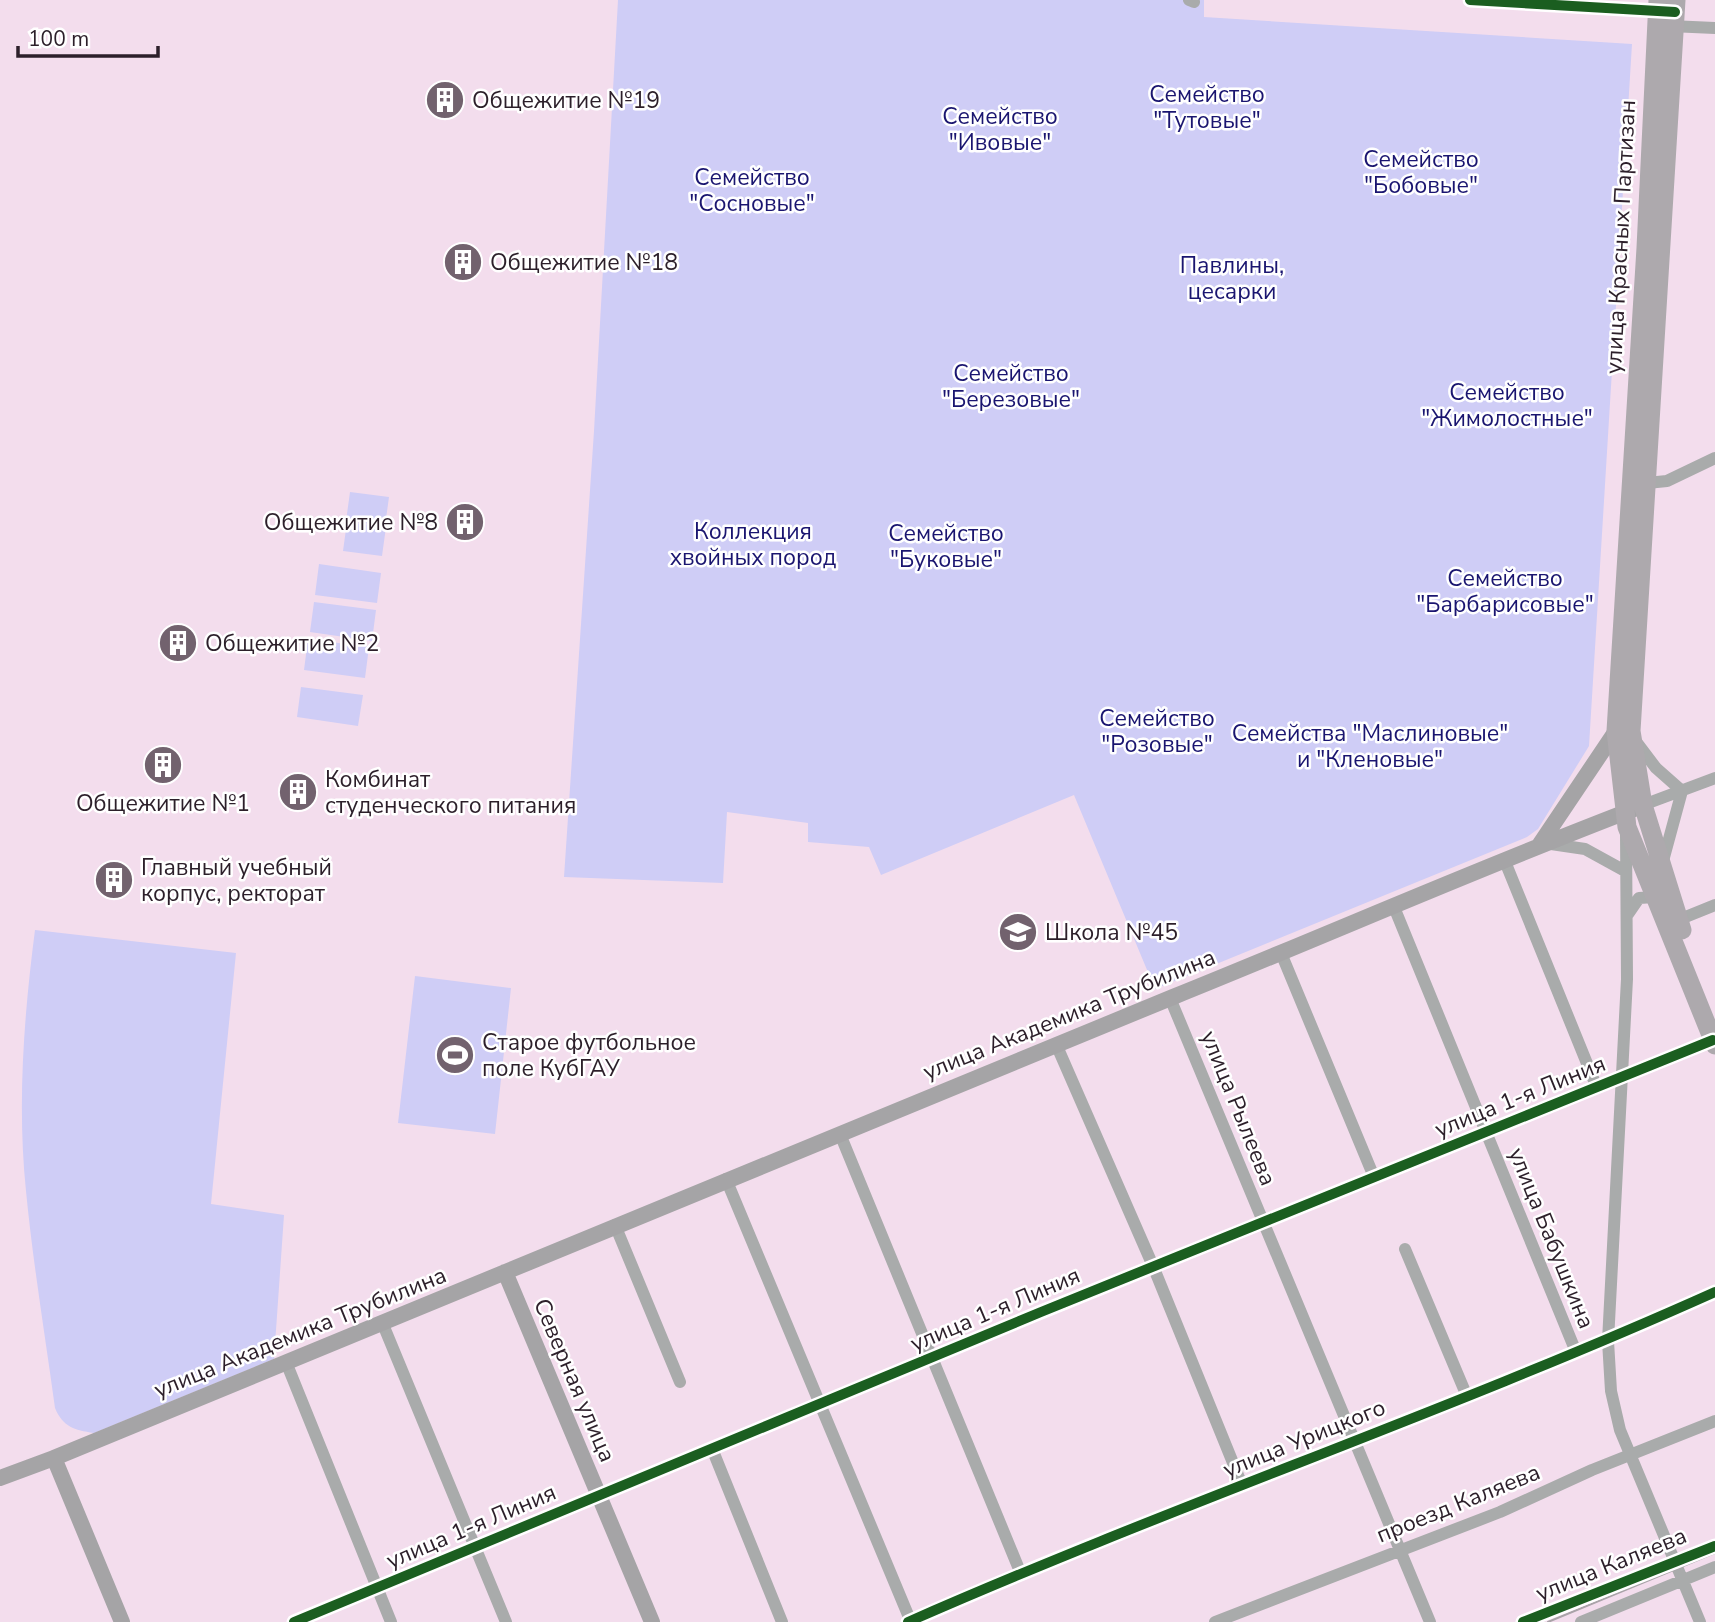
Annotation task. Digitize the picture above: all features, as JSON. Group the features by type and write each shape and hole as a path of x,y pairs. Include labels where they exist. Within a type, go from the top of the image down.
{"highway":[{"name":"улица Красных Партизан","path":"1666,12 1647,483 1623,731 1662,876 1715,1012"},
{"name":"улица Красных Партизан","path":"1666,12 1646,248 1623,731 1625,820 1714,1043"}],"main road":[{"path":"1540,844 1623,731"},
{"name":"улица Академика Трубилина","path":"0,1478 1394,907 1540,844 1625,820 1643,805"},
{"name":"Северная улица","path":"505,1272 652,1622"},
{"path":"54,1458 122,1622"}],"street":[{"path":"1470,0 1666,12 1715,29"},
{"path":"1647,483 1667,481 1715,458"},
{"path":"1623,731 1682,790"},
{"path":"1643,805 1715,778"},
{"path":"1662,876 1663,857 1682,790"},
{"name":"улица 1-я Линия","path":"1608,1341 1624,1077 1628,914 1625,820"},
{"name":"улица Академика Трубилина","path":"1540,844 1585,849 1625,871"},
{"name":"улица 1-я Линия","path":"1504,859 1597,1088"},
{"path":"1628,914 1639,898 1655,897"},
{"path":"1678,920 1715,905"},
{"name":"улица Бабушкина","path":"1394,907 1576,1352"},
{"path":"1281,953 1374,1177"},
{"name":"улица Рылеева","path":"1171,998 1353,1442 1430,1622"},
{"name":"улица 1-я Линия","path":"295,1622 598,1495 713,1451 818,1404 931,1360 1262,1221 1714,1043"},
{"path":"1056,1044 1153,1266"},
{"name":"улица 1-я Линия","path":"840,1134 931,1360"},
{"path":"726,1180 910,1622"},
{"path":"615,1225 680,1382"},
{"path":"1405,1249 1466,1394"},
{"name":"улица Урицкого","path":"1153,1266 1242,1485"},
{"name":"улица Урицкого","path":"910,1622 1021,1574 1353,1442 1466,1394 1608,1341 1715,1292"},
{"name":"улица 1-я Линия","path":"382,1322 475,1548"},
{"name":"улица Бабушкина","path":"1608,1341 1611,1391 1629,1456 1700,1622"},
{"path":"931,1360 1021,1574"},
{"path":"286,1362 391,1622"},
{"name":"проезд Каляева","path":"1215,1622 1500,1512 1591,1470 1715,1421"},
{"path":"713,1451 782,1622"},
{"name":"улица Каляева","path":"1523,1622 1715,1546"},
{"path":"475,1548 506,1622"},
{"name":"улица Каляева","path":"1581,1622 1715,1567"}],"green space":[{"path":"618,0 1204,0 1204,17 1632,44 1589,746 1538,829 1527,837 1155,989 1074,795 881,875 869,847 808,842 808,823 727,812 723,883 564,877 594,431"},
{"path":"350,492 389,497 385,526 346,521"},
{"path":"347,522 386,527 382,556 343,551"},
{"path":"319,564 381,573 377,603 315,595"},
{"path":"314,602 376,610 372,641 310,632"},
{"path":"308,639 369,647 365,678 304,670"},
{"path":"301,687 363,695 358,726 297,717"},
{"path":"35,930 236,953 211,1204 284,1215 274,1359 94,1433 70,1427 55,1408 29,1218 23,1158 22,1093 25,1027"},
{"name":"Старое футбольное поле КубГАУ","path":"415,976 511,988 495,1134 398,1123"}],"tram line":[{"path":"1548,1622 1715,1553"}],"cycle path":[{"path":"1470,0 1675,12"},
{"path":"294,1622 1041,1312 1713,1040"},
{"path":"908,1622 1109,1538 1515,1377 1715,1292"},
{"path":"1523,1622 1715,1546"}],"place":[{"name":"Общежитие №19","path":"445,100"},
{"name":"Общежитие №18","path":"463,262"},
{"name":"Общежитие №8","path":"465,522"},
{"name":"Общежитие №2","path":"178,643"},
{"name":"Общежитие №1","path":"163,765"},
{"name":"Комбинат студенческого питания","path":"298,792"},
{"name":"Главный учебный корпус, ректорат","path":"114,880"},
{"name":"Школа №45","path":"1018,932"},
{"name":"Старое футбольное поле КубГАУ","path":"455,1055"}],"park label":[{"name":"Семейство \"Тутовые\"","path":"1207,107"},
{"name":"Семейство \"Ивовые\"","path":"1000,129"},
{"name":"Семейство \"Бобовые\"","path":"1421,172"},
{"name":"Семейство \"Сосновые\"","path":"752,190"},
{"name":"Павлины, цесарки","path":"1232,278"},
{"name":"Семейство \"Березовые\"","path":"1011,386"},
{"name":"Семейство \"Жимолостные\"","path":"1507,405"},
{"name":"Коллекция хвойных пород","path":"753,544"},
{"name":"Семейство \"Буковые\"","path":"946,546"},
{"name":"Семейство \"Барбарисовые\"","path":"1505,591"},
{"name":"Семейство \"Розовые\"","path":"1157,731"},
{"name":"Семейства \"Маслиновые\" и \"Кленовые\"","path":"1370,746"}]}
